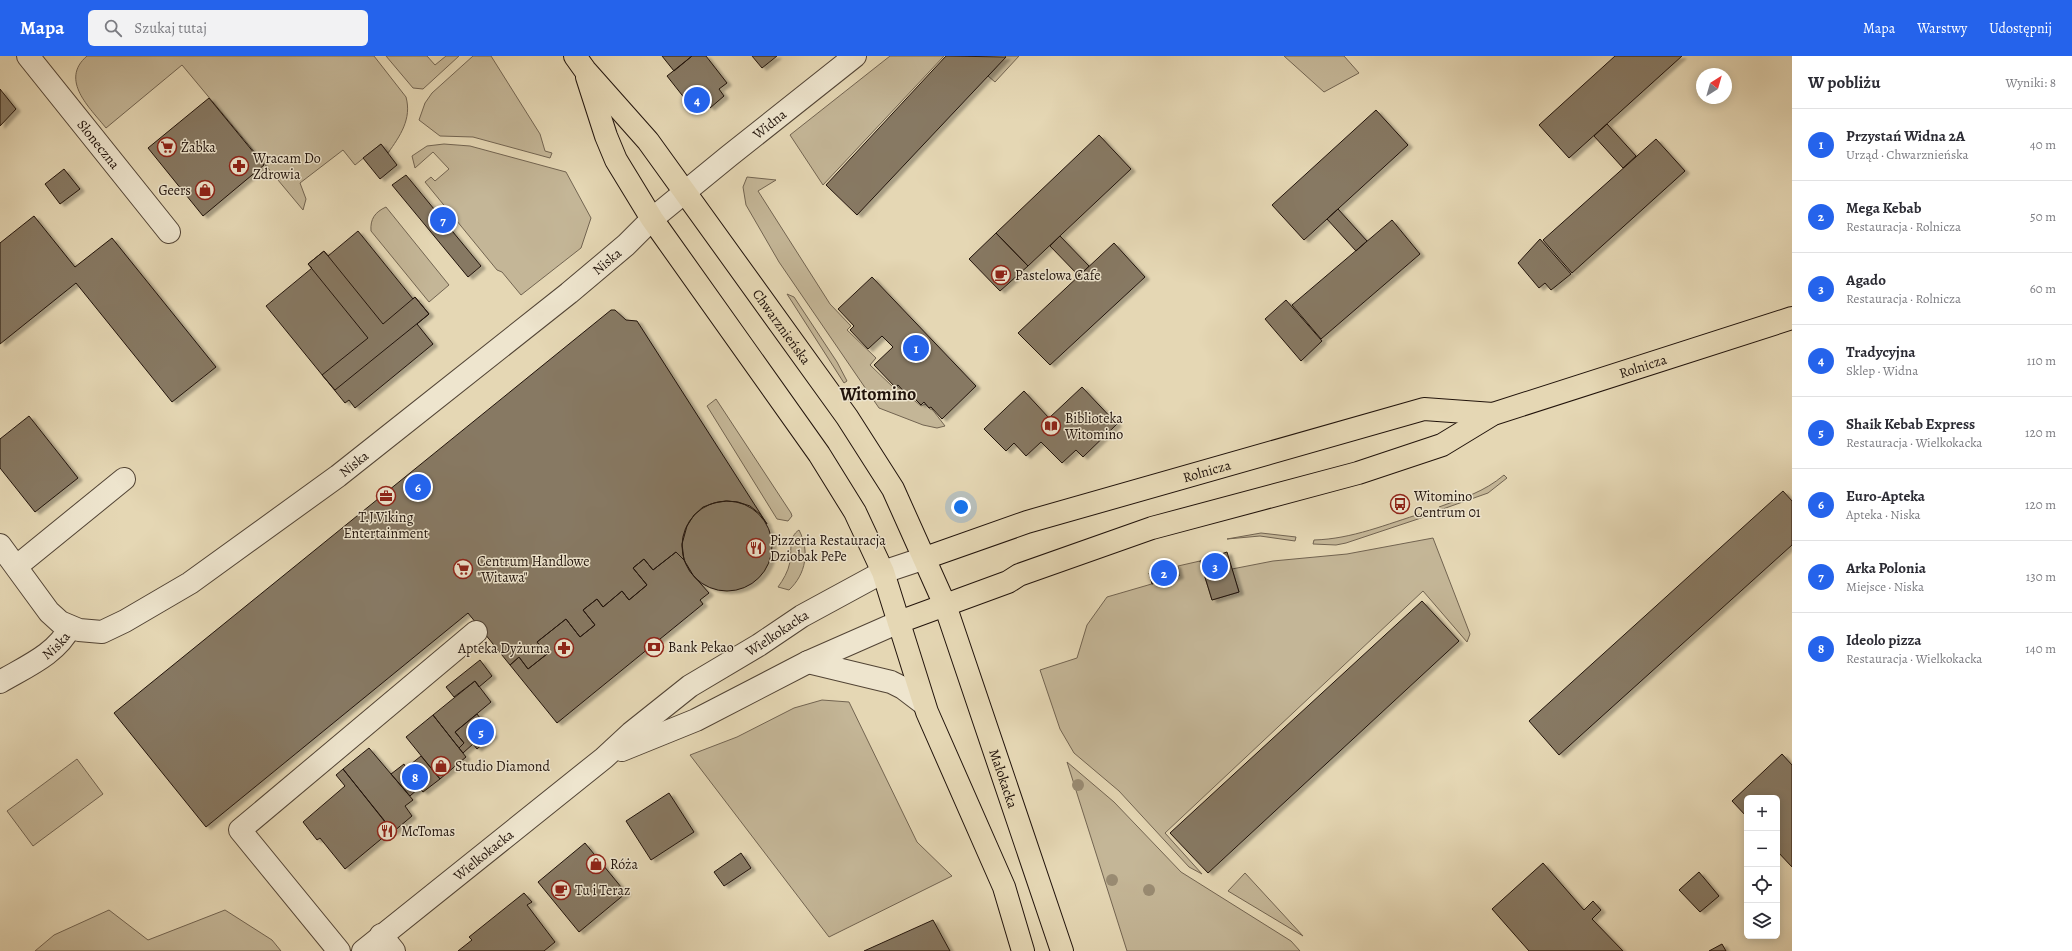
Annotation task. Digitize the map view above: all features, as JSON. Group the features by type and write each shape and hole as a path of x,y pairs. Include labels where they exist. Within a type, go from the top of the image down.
{"main road":[{"name":"Chwarznieńska","path":"580,63 648,141 684,193 848,417 893,489 945,605"},
{"name":"Chwarznieńska","path":"580,63 616,160 652,219 819,454 855,512 883,572 899,622"},
{"name":"Rolnicza","path":"945,605 1008,582 1019,575 1152,528 1352,474 1442,445 1493,414 1792,318"},
{"name":"Rolnicza","path":"925,558 1028,522 1424,409 1493,414"},
{"name":"Wielkokacka","path":"899,622 945,605"},
{"name":"Małokacka","path":"945,605 1062,951"},
{"path":"899,622 924,704 1004,887 1023,951"}],"street":[{"name":"Słoneczna","path":"28,56 169,232"},
{"name":"Widna","path":"684,193 855,56"},
{"name":"Niska","path":"0,682 57,646 70,627 87,631 102,632 190,583 338,476 478,366 601,267 652,219 684,193"},
{"path":"17,566 124,479"},
{"path":"0,545 17,566 49,612 60,622 70,627"},
{"name":"Wielkokacka","path":"362,951 388,943 604,758 631,733 690,686 759,645 814,609 883,572 925,558"},
{"name":"Wielkokacka","path":"604,758 696,720 808,662 899,622"},
{"path":"339,951 240,830 476,632"},
{"path":"808,662 890,682 903,688 924,704"}],"shaded area":[{"path":"87,56 374,56 406,97 406,120 401,134 388,153 381,144 355,165 343,150 300,183 306,199 303,210 182,65 106,128 92,112 80,94 76,84 76,75 79,65"},
{"path":"386,56 427,56 435,65 446,56 459,56 423,89 413,88"},
{"path":"473,56 491,56 540,134 545,151 552,153 550,158 473,137 440,136 419,120 425,103 432,93"},
{"path":"890,56 944,56 823,185 790,135"},
{"path":"1006,56 1019,56 995,82 988,76"},
{"path":"1284,56 1344,56 1359,73 1324,92"},
{"path":"444,144 470,146 566,172 591,218 581,248 521,295 502,272 497,270 425,182 431,177 435,181 449,169 433,152 415,168 412,156 427,146"},
{"path":"747,177 776,180 758,191 830,304 851,326 847,330 876,358 870,365 894,388 897,386 921,406 925,404 932,409 945,426 937,428 923,425 879,408 779,262 746,205 743,187"},
{"path":"386,207 449,285 429,302 371,231 372,219 379,211"},
{"path":"787,294 794,297 837,362 847,381 844,383"},
{"path":"716,399 791,513 792,516 788,521 777,519 707,406"},
{"path":"1504,475 1507,478 1488,493 1440,510 1439,507 1481,490"},
{"path":"1423,513 1424,517 1346,543 1336,545 1313,544 1314,540 1356,534"},
{"path":"799,530 805,554 803,570 795,584 789,590 778,587 789,566 793,536"},
{"path":"1261,533 1296,537 1295,541 1260,536 1227,539"},
{"path":"1433,538 1470,634 1467,642 1423,591 1165,833 1202,874 1189,867 1119,791 1074,753 1060,729 1040,670 1077,658 1087,625 1107,597 1179,576 1178,566 1200,561 1212,600 1239,592 1232,569 1273,561 1347,554"},
{"path":"822,700 849,702 917,842 952,876 829,937 690,755 737,737 794,708"},
{"path":"77,759 103,794 33,846 7,811"},
{"path":"1067,762 1114,802 1181,872 1291,941 1300,951 1127,951"},
{"path":"1245,873 1303,936 1228,891"},
{"path":"109,910 148,940 225,910 272,940 281,951 35,951 54,935"}],"building":[{"path":"662,56 692,56 674,71"},
{"path":"692,56 706,56 727,83 719,89 724,96 710,108 704,101 693,109 667,76"},
{"path":"752,56 777,56 762,68"},
{"path":"946,56 1006,57 857,215 826,185"},
{"path":"1615,56 1682,56 1569,158 1539,125"},
{"path":"0,89 16,109 0,126"},
{"path":"209,98 264,165 203,216 148,148"},
{"path":"1376,110 1408,145 1304,240 1272,205"},
{"path":"1607,124 1636,156 1623,168 1594,136"},
{"path":"1099,135 1131,169 1028,266 996,233"},
{"path":"1656,139 1685,171 1572,273 1543,240"},
{"path":"381,144 397,165 380,179 363,158"},
{"path":"64,169 80,189 60,204 45,184"},
{"path":"406,175 481,266 468,277 392,185"},
{"path":"1338,209 1367,241 1356,251 1327,219"},
{"path":"34,216 75,267 112,238 216,367 172,402 76,283 0,344 0,243"},
{"path":"1392,220 1420,254 1321,339 1292,305"},
{"path":"358,231 413,299 415,297 429,314 417,324 433,344 355,408 349,400 345,403 266,306 312,268 308,264 324,251 328,256"},
{"path":"996,233 1028,266 1000,291 969,259"},
{"path":"1060,236 1089,266 1079,276 1050,246"},
{"path":"1540,239 1571,274 1551,290 1545,283 1539,288 1518,263"},
{"path":"1114,243 1145,277 1050,365 1018,333"},
{"path":"324,251 383,324 415,297 429,314 335,390 322,375 368,338 308,264"},
{"path":"872,277 976,386 942,419 924,402 921,405 911,395 909,397 898,385 895,387 874,365 893,347 882,336 868,349 850,330 854,326 838,309"},
{"path":"1286,300 1322,341 1301,361 1265,319"},
{"name":"Centrum Handlowe \"Witawa\"","path":"611,310 615,310 626,320 637,321 767,524 760,514 750,506 738,502 726,501 703,507 694,515 687,526 682,544 684,560 676,552 653,570 644,559 633,568 647,585 629,600 622,591 603,607 597,599 583,610 595,625 580,637 566,619 537,642 547,654 528,669 519,657 510,665 468,613 206,827 114,713"},
{"name":"Biblioteka Witomino","path":"1082,387 1117,424 1083,457 1076,450 1062,463 1041,442 1026,456 1014,443 1006,451 984,429 1024,391 1049,418"},
{"path":"29,416 78,478 35,512 0,468 0,439"},
{"path":"1783,491 1792,501 1792,545 1559,755 1529,721"},
{"path":"727,501 744,504 759,514 769,529 772,546 769,563 759,578 744,588 727,591 710,588 695,578 685,563 682,546 685,529 695,514 710,504"},
{"path":"676,552 684,560 693,575 709,593 700,600 703,604 557,723 510,665 519,657 528,669 547,654 537,642 566,619 580,637 595,625 583,610 597,599 603,607 622,591 629,600 647,585 633,568 644,559 653,570"},
{"path":"1227,552 1239,592 1212,600 1200,561"},
{"path":"1176,565 1179,576 1152,584 1149,573"},
{"path":"1422,601 1459,641 1208,873 1170,833"},
{"path":"480,660 492,676 479,687 475,681 454,697 446,687"},
{"path":"475,681 491,702 455,732 464,743 459,748 433,715"},
{"path":"477,714 493,735 477,749 473,744 463,753 459,748 464,743 455,732"},
{"path":"433,715 466,757 440,779 406,737"},
{"path":"369,748 413,800 405,806 412,816 393,832 343,769"},
{"path":"1782,754 1792,765 1792,867 1780,854 1780,795 1744,795 1744,814 1732,801"},
{"path":"421,756 440,779 423,792 419,788 410,796 391,774 404,764 406,768"},
{"path":"343,769 392,830 345,869 320,838 317,840 303,822 345,786 336,775"},
{"path":"669,793 694,832 651,860 626,821"},
{"path":"585,843 626,893 579,932 538,882"},
{"path":"741,853 751,868 724,886 714,872"},
{"path":"1543,863 1584,910 1593,901 1601,910 1592,919 1623,951 1529,951 1492,909"},
{"path":"1699,872 1719,896 1700,912 1679,890"},
{"path":"524,893 532,902 527,905 555,942 544,951 458,951 472,940 469,937"},
{"path":"933,920 950,951 864,951"},
{"path":"1722,944 1726,951 1709,951"}],"place":[{"name":"Tradycyjna","path":"697,100"},
{"name":"Żabka","path":"167,147"},
{"name":"Wracam Do Zdrowia","path":"239,166"},
{"name":"Geers","path":"205,190"},
{"name":"Arka Polonia","path":"443,220"},
{"name":"Pastelowa Cafe","path":"1001,275"},
{"name":"Przystań Widna 2A","path":"916,348"},
{"name":"Biblioteka Witomino","path":"1051,426"},
{"name":"Euro-Apteka","path":"418,487"},
{"name":"T.J.Viking Entertainment","path":"386,496"},
{"name":"Witomino Centrum 01","path":"1400,504"},
{"name":"Pizzeria Restauracja Dziobak PePe","path":"756,548"},
{"name":"Agado","path":"1215,566"},
{"name":"Centrum Handlowe \"Witawa\"","path":"463,569"},
{"name":"Mega Kebab","path":"1164,573"},
{"name":"Bank Pekao","path":"654,647"},
{"name":"Apteka Dyżurna","path":"564,648"},
{"name":"Shaik Kebab Express","path":"481,732"},
{"name":"Studio Diamond","path":"441,766"},
{"name":"Ideolo pizza","path":"415,777"},
{"name":"McTomas","path":"387,831"},
{"name":"Róża","path":"596,864"},
{"name":"Tu i Teraz","path":"561,890"}],"district":[{"name":"Witomino","path":"878,394"}]}
